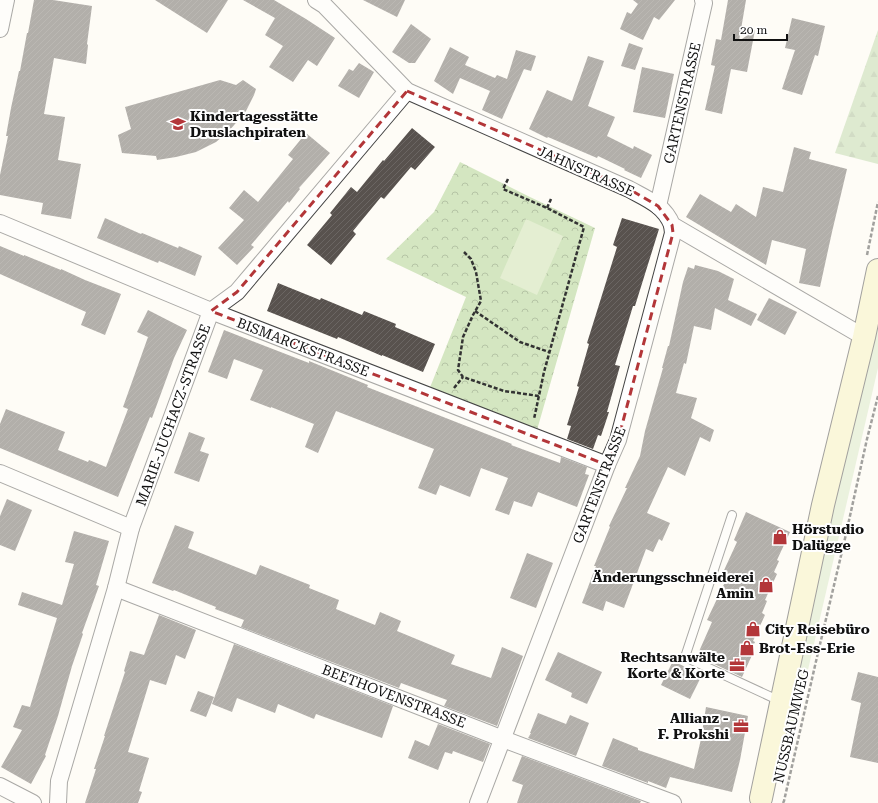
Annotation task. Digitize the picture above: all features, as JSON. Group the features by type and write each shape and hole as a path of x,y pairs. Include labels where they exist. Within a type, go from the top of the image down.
{"main road":[{"path":"759,801 823,505 864,337 872,264"}],"street":[{"path":"0,29 6,0"},
{"name":"GARTENSTRASSE","path":"658,206 704,3 703,0"},
{"name":"JAHNSTRASSE","path":"322,2 407,91 629,190 658,206 669,218 672,225 864,337"},
{"name":"MARIE-JUCHACZ-STRASSE","path":"58,803 60,781 132,528 211,311 237,292 407,91"},
{"name":"BISMARCKSTRASSE","path":"0,224 211,311 607,466"},
{"name":"GARTENSTRASSE","path":"478,803 618,440 673,233 672,225"},
{"path":"0,473 132,528"},
{"name":"BEETHOVENSTRASSE","path":"116,588 503,739 673,803"},
{"path":"0,786 33,803"}],"lane":[{"path":"732,515 685,657 781,701"}],"path":[{"path":"508,179 503,189 547,208 584,227 549,352 530,436"},
{"path":"547,208 551,199"},
{"path":"872,264 878,202"},
{"path":"464,252 471,259 476,272 481,301 463,337 458,370 463,377 504,391 539,396"},
{"path":"475,311 520,342 549,352"},
{"name":"NUSSBAUMWEG","path":"783,803 878,396"}],"highlighted area":[{"path":"407,91 629,189 658,206 672,225 673,233 618,440 607,465 211,311 237,292"}],"green space":[{"path":"878,30 878,164 835,153"},
{"path":"460,162 595,228 537,430 429,390 466,297 386,259 434,212"},
{"path":"526,219 563,236 537,295 500,278"},
{"path":"878,297 878,368 785,769 775,763"}],"building":[{"path":"34,0 53,0 92,6 86,64 54,58 44,114 65,117 58,160 81,164 71,219 41,214 43,203 0,195 0,175 8,136 6,136"},
{"path":"155,0 228,0 207,33"},
{"path":"243,0 274,0 335,38 317,66 308,60 293,82 269,67 283,46 265,35 275,18"},
{"path":"363,0 405,0 397,17"},
{"path":"633,0 675,0 659,20 654,17 643,40 620,29 627,12 631,14 638,4"},
{"path":"728,0 746,0 739,41 755,30 747,72 731,69 722,114 705,110 715,66 711,65 716,39 721,40"},
{"path":"792,18 825,26 818,56 815,55 802,95 782,89 795,50 785,48"},
{"path":"411,24 431,39 415,63 409,63 392,52"},
{"path":"629,43 643,48 635,70 621,66"},
{"path":"450,47 469,57 465,65 495,78 497,75 507,79 516,50 536,56 531,71 524,69 502,119 482,110 490,91 460,78 453,94 434,81"},
{"path":"588,56 604,61 588,106 615,117 607,136 633,149 634,146 652,155 641,178 598,156 597,158 548,137 547,138 529,129 547,90 572,101"},
{"path":"359,63 374,72 359,98 338,86 349,69 353,71"},
{"path":"642,67 674,74 665,118 633,112"},
{"path":"220,80 236,85 243,80 256,89 246,111 229,131 216,142 196,152 157,160 156,156 122,153 118,135 131,129 125,107"},
{"path":"412,128 435,147 415,170 411,167 384,199 381,197 353,231 356,234 331,265 307,245 332,215 330,213 351,187 357,192"},
{"path":"306,133 330,153 299,188 300,189 289,203 288,201 251,245 254,247 237,265 218,248 244,220 229,208 244,190 258,202 293,159 288,155"},
{"path":"794,147 811,152 809,159 847,169 820,287 799,283 806,249 772,240 766,265 686,217 700,194 731,212 736,204 756,217 763,187 783,192"},
{"path":"105,218 141,234 142,233 178,248 179,246 202,256 195,276 159,261 158,263 97,238"},
{"path":"622,218 659,229 615,365 620,366 607,412 609,412 601,436 598,435 593,449 567,439 571,426 567,425 579,387 577,386 589,344 587,343 617,247 613,245"},
{"path":"0,246 121,294 105,335 81,325 86,312 0,274"},
{"path":"695,265 718,271 734,279 728,300 757,314 751,326 715,308 711,330 694,326 686,364 684,363 676,393 697,398 691,418 714,430 710,442 700,437 685,476 668,467 647,513 670,523 662,541 659,539 653,552 646,549 624,608 606,601 603,611 582,603 596,566 594,566 610,527 609,526 640,456 645,431 669,346 683,282 688,267 694,269"},
{"path":"278,283 320,300 321,298 362,315 364,311 396,324 395,327 435,344 423,372 338,337 337,339 267,311"},
{"path":"769,298 797,312 785,335 757,320"},
{"path":"148,310 187,330 174,358 152,418 150,417 118,497 0,448 0,424 6,409 65,432 58,450 88,462 89,460 106,467 128,409 123,407 148,337 137,332"},
{"path":"224,330 309,363 309,361 368,385 367,387 512,444 511,445 560,463 561,457 587,467 585,474 589,475 577,507 538,492 532,507 514,501 509,515 495,510 508,478 481,468 470,497 440,485 436,495 418,488 434,449 336,411 318,453 305,447 314,424 250,400 263,370 234,359 227,379 208,372"},
{"path":"189,432 205,438 200,451 209,454 199,482 174,473"},
{"path":"7,499 32,510 15,551 0,545 0,516"},
{"path":"746,512 790,532 777,560 779,561 774,572 777,574 765,600 767,601 762,613 765,615 753,641 755,642 750,652 753,653 742,677 697,656 712,622 707,620 725,582 720,579 737,542 734,540"},
{"path":"175,525 194,532 188,548 256,575 260,565 310,585 309,588 339,600 336,609 375,625 380,612 401,621 397,631 455,655 451,664 491,678 502,647 523,656 497,726 444,706 447,700 401,683 399,688 241,627 244,620 215,609 216,607 174,590 173,591 152,583"},
{"path":"74,531 109,541 96,585 99,586 82,633 83,634 45,755 46,756 31,784 1,767 22,730 13,727 22,705 30,707 57,618 18,605 22,592 62,605 74,564 65,562"},
{"path":"527,553 553,563 536,608 510,598"},
{"path":"159,615 196,630 185,659 176,655 166,685 150,680 128,752 149,758 139,791 142,792 138,803 85,803 130,651 144,655"},
{"path":"234,644 393,706 382,738 316,714 314,719 278,704 275,713 237,698 232,712 212,704"},
{"path":"558,652 602,672 587,704 571,697 572,693 545,680"},
{"path":"673,661 702,675 690,699 661,685"},
{"path":"858,672 878,677 878,763 850,757 861,703 851,700"},
{"path":"198,691 214,697 206,717 190,711"},
{"path":"706,707 748,716 740,760 732,792 670,777 666,788 602,766 613,738 638,748 638,750 694,769"},
{"path":"538,713 566,724 570,715 589,723 576,756 528,738"},
{"path":"438,724 490,744 483,762 453,751 452,754 445,752 438,770 408,758 415,740 429,746"},
{"path":"522,756 641,801 640,803 517,803 523,785 512,781"}],"place":[{"name":"Kindertagesstätte Druslachpiraten","path":"178,124"},
{"name":"Hörstudio Dalügge","path":"780,537"},
{"name":"Änderungsschneiderei Amin","path":"766,585"},
{"name":"City Reisebüro","path":"753,629"},
{"name":"Brot-Ess-Erie","path":"747,648"},
{"name":"Rechtsanwälte Korte & Korte","path":"737,665"},
{"name":"Allianz - F. Prokshi","path":"741,726"}]}
